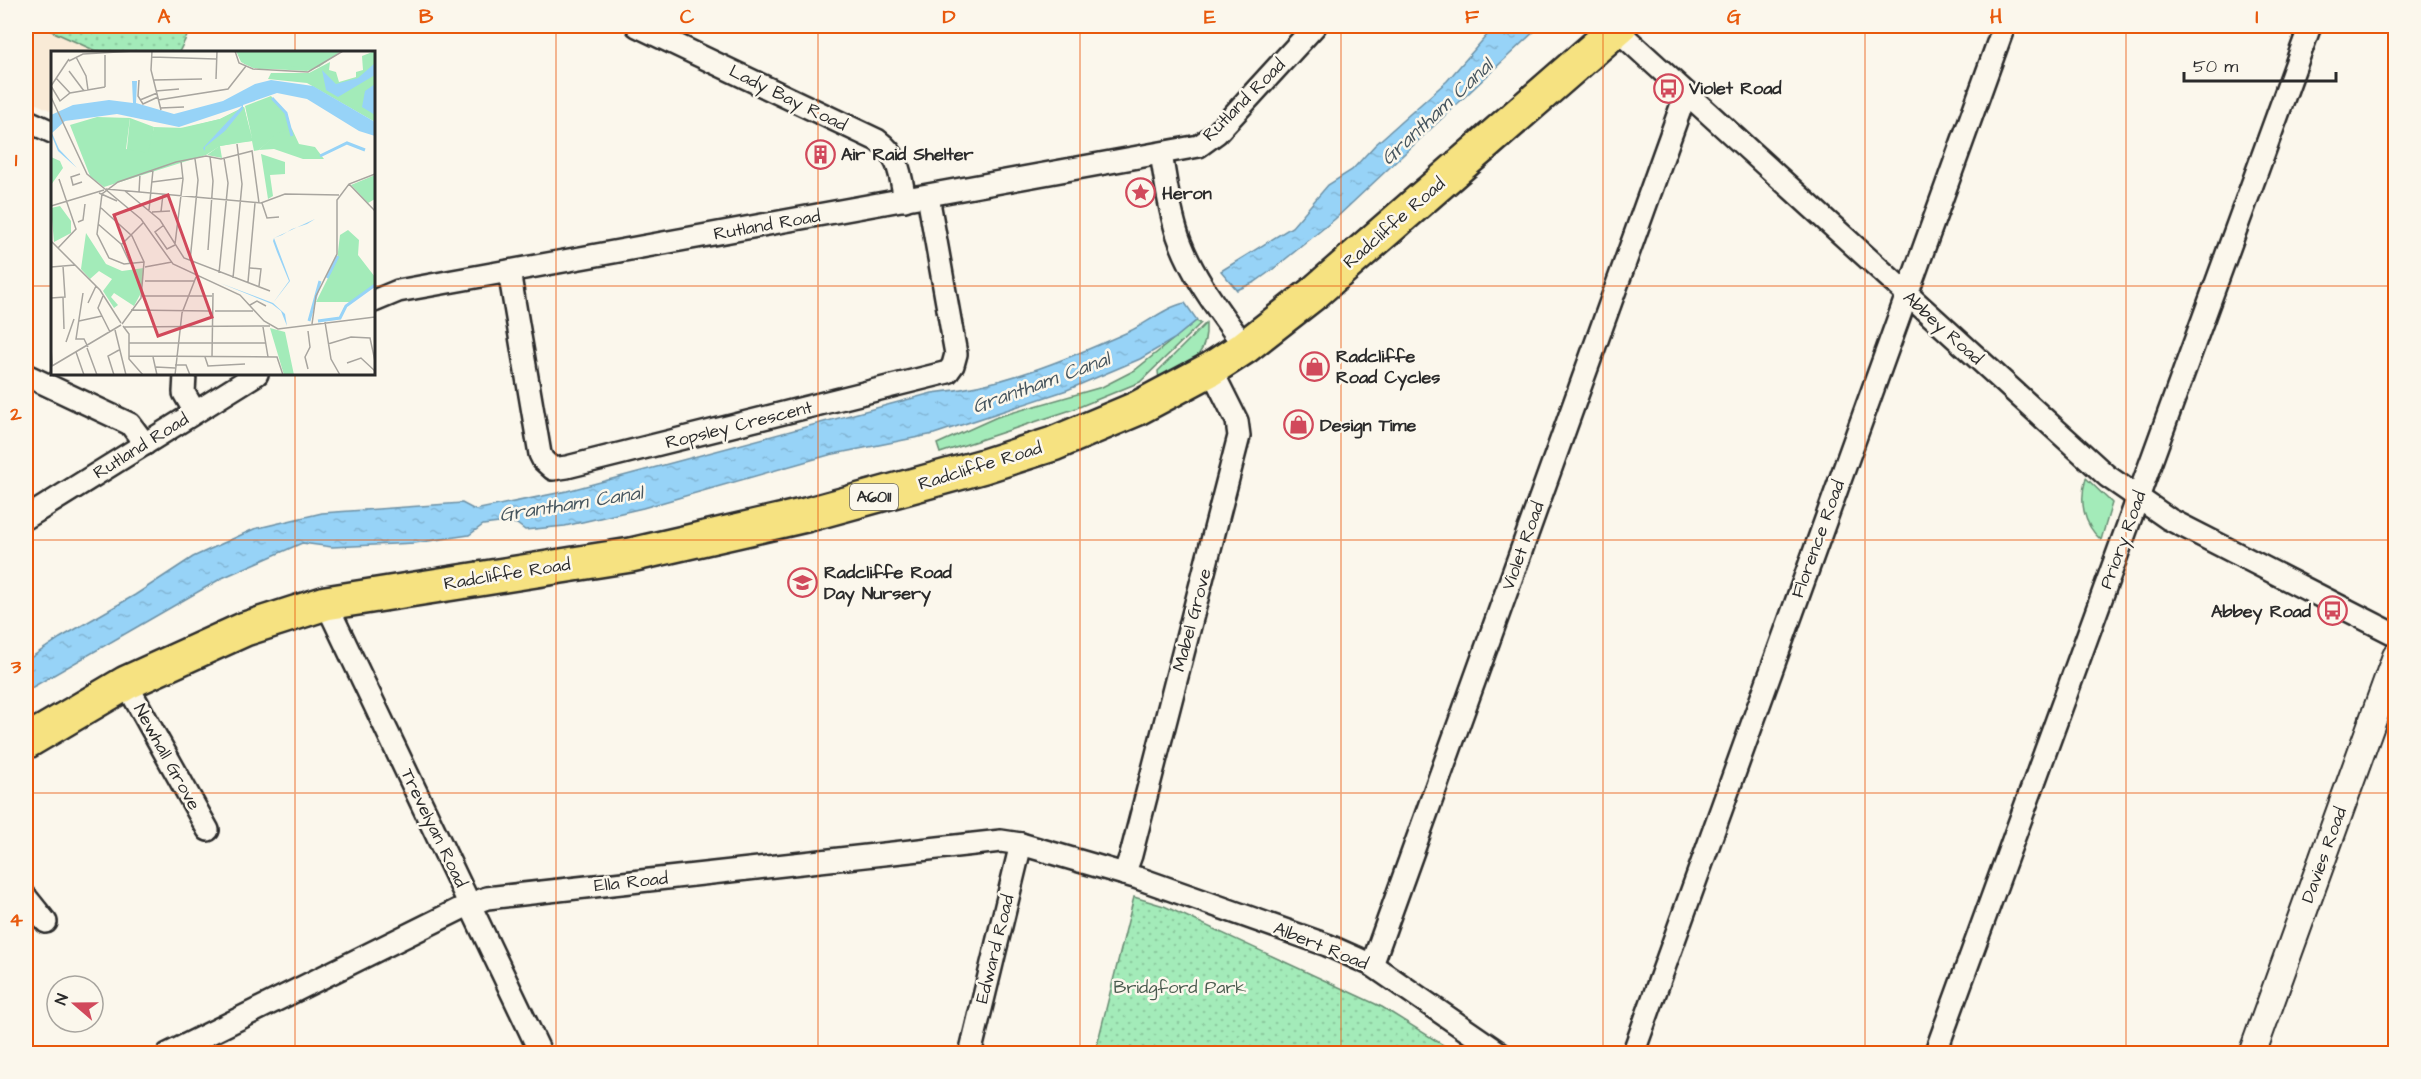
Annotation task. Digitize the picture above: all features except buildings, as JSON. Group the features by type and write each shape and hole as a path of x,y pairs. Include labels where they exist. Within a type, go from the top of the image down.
{"highway":[{"name":"Radcliffe Road","path":"26,742 126,683 245,629 326,603 631,555 806,515 917,486 1053,444 1136,408 1211,369 1245,347 1314,293 1618,27"}],"street":[{"name":"Lady Bay Road","path":"637,26 877,140 890,150 897,161 904,200"},
{"name":"Florence Road","path":"1633,1053 2004,26"},
{"name":"Priory Road","path":"1935,1053 2310,26"},
{"name":"Abbey Road","path":"1618,27 1686,93 2107,476 2169,519 2396,635"},
{"name":"Rutland Road","path":"375,301 398,291 1199,146 1217,133 1304,28"},
{"name":"Violet Road","path":"1372,965 1686,93"},
{"path":"26,120 51,132"},
{"path":"1161,154 1170,208 1178,238 1198,280 1245,347"},
{"name":"Ropsley Crescent","path":"509,271 540,454 553,469 567,467 948,372 956,354 928,196"},
{"name":"Mabel Grove","path":"1124,874 1134,844 1239,436 1237,421 1211,369"},
{"path":"26,375 129,424 145,444"},
{"path":"185,375 184,393 195,412"},
{"name":"Rutland Road","path":"26,518 255,375"},
{"name":"Trevelyan Road","path":"326,603 541,1053"},
{"name":"Davies Road","path":"2252,1053 2396,656"},
{"name":"Newhall Grove","path":"126,683 208,830"},
{"name":"Ella Road","path":"168,1053 470,904 497,897 1001,841 1021,844 1124,874"},
{"name":"Edward Road","path":"970,1053 1021,844"},
{"name":"Albert Road","path":"1124,874 1327,945 1372,965 1501,1053"},
{"path":"26,897 46,922"}],"shaded area":[{"path":"26,26 192,26 180,51 51,51 51,111 26,99"}],"green space":[{"path":"48,26 192,26 180,51 96,51 47,29"},
{"path":"1196,321 1201,323 1140,382 1074,409 940,453 937,444 997,417 1102,387 1135,370"},
{"path":"1206,323 1206,336 1200,353 1187,364 1159,380 1158,371"},
{"path":"2086,478 2112,503 2101,540 2090,527 2084,512 2083,495"},
{"name":"Bridgford Park","path":"1134,897 1164,906 1382,1007 1456,1053 1095,1053"}],"water":[{"name":"Grantham Canal","path":"1495,26 1540,26 1335,219 1272,270 1255,282 1237,290 1221,271 1292,227 1328,185 1352,170 1375,145 1447,81"},
{"name":"Grantham Canal","path":"1185,303 1197,320 1174,339 1140,359 1067,390 934,434 829,455 643,508 565,526 525,530 517,524 507,522 483,525 469,535 415,543 332,547 302,543 222,578 26,691 26,661 193,557 254,529 322,513 462,503 475,510 567,491 932,393 983,385 1032,371 1104,342 1170,308"}],"place":[{"name":"Violet Road","path":"1668,88"},
{"name":"Air Raid Shelter","path":"820,154"},
{"name":"Heron","path":"1141,193"},
{"name":"Radcliffe Road Cycles","path":"1315,366"},
{"name":"Design Time","path":"1299,425"},
{"name":"Radcliffe Road Day Nursery","path":"803,582"},
{"name":"Abbey Road","path":"2332,611"}]}
